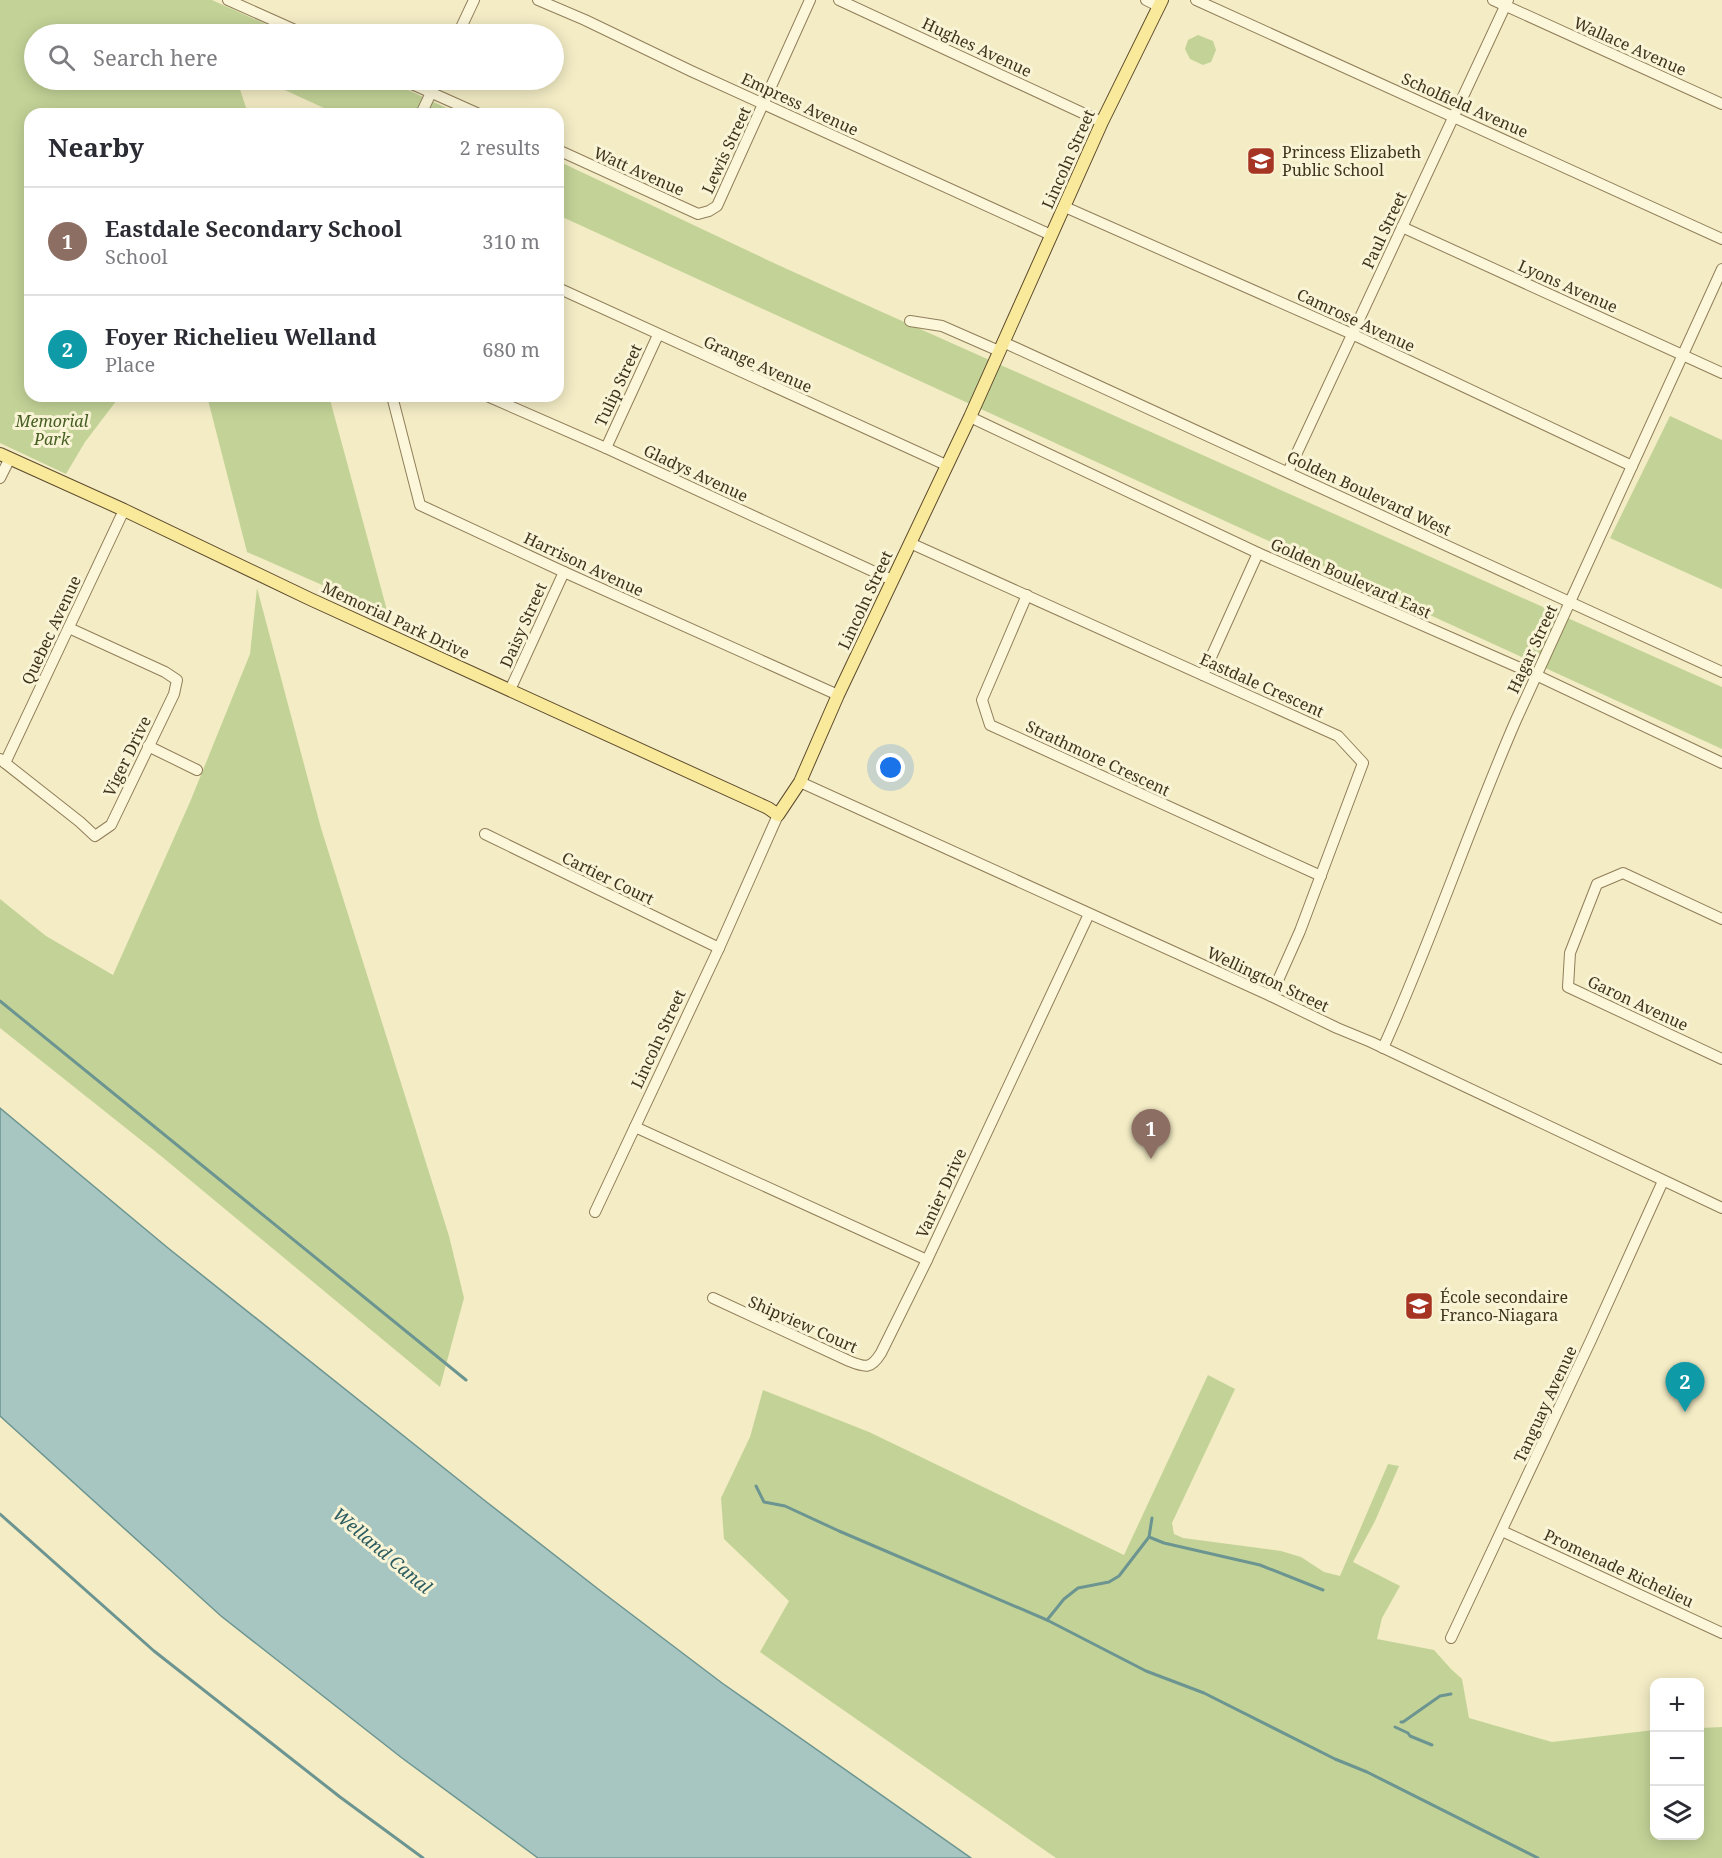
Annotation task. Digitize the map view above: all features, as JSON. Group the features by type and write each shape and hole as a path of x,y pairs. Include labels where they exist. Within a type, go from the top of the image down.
{"main road":[{"name":"Lincoln Street","path":"778,815 800,782 838,695 970,417 1102,122 1160,3"},
{"name":"Memorial Park Drive","path":"5,456 310,599 757,803 778,815"}],"street":[{"path":"228,0 282,24"},
{"path":"463,24 474,0"},
{"name":"Empress Avenue","path":"538,0 1051,236"},
{"name":"Lewis Street","path":"709,211 717,206 810,0"},
{"name":"Hughes Avenue","path":"839,0 1102,122"},
{"path":"1146,0 1160,3"},
{"name":"Scholfield Avenue","path":"1196,0 1722,239"},
{"name":"Wallace Avenue","path":"1493,0 1507,3 1722,104"},
{"name":"Paul Street","path":"1288,472 1507,3"},
{"path":"426,90 466,108"},
{"path":"424,108 431,92"},
{"name":"Watt Avenue","path":"564,153 698,214 709,211"},
{"name":"Camrose Avenue","path":"1065,207 1353,334 1632,466"},
{"name":"Lyons Avenue","path":"1402,227 1722,373"},
{"name":"Hagar Street","path":"1383,1048 1427,946 1497,764 1722,269"},
{"name":"Grange Avenue","path":"564,291 946,465"},
{"name":"Golden Boulevard West","path":"910,321 942,326 1001,347 1288,472 1722,672"},
{"name":"Tulip Street","path":"606,448 658,335"},
{"name":"Harrison Avenue","path":"394,402 420,505 838,695"},
{"name":"Gladys Avenue","path":"501,402 892,580"},
{"name":"Golden Boulevard East","path":"970,417 1258,553 1536,675 1722,763"},
{"path":"0,478 5,456"},
{"name":"Quebec Avenue","path":"2,761 69,628 124,510"},
{"name":"Eastdale Crescent","path":"910,543 1338,736 1363,764 1300,931 1271,996"},
{"path":"1203,675 1258,553"},
{"name":"Daisy Street","path":"510,690 564,572"},
{"name":"Strathmore Crescent","path":"1027,595 982,700 990,724 1321,876"},
{"name":"Viger Drive","path":"2,761 95,836 111,825 174,694 177,681 165,672 69,628"},
{"path":"148,746 197,770"},
{"name":"Wellington Street","path":"800,782 1271,996 1722,1208"},
{"name":"Lincoln Street","path":"595,1212 778,815"},
{"name":"Cartier Court","path":"485,834 718,948"},
{"name":"Garon Avenue","path":"1722,919 1623,873 1597,884 1570,953 1568,987 1722,1059"},
{"name":"Vanier Drive","path":"635,1127 927,1260 1089,914"},
{"name":"Tanguay Avenue","path":"1451,1638 1503,1531 1663,1181"},
{"name":"Shipview Court","path":"713,1298 860,1366 869,1366 875,1363 881,1353 927,1260"},
{"name":"Promenade Richelieu","path":"1503,1531 1722,1633"}],"green space":[{"name":"Memorial Park","path":"0,0 212,0 266,24 24,24 24,90 240,90 246,108 24,108 24,402 115,402 85,442 66,474 0,443"},
{"path":"1198,35 1213,41 1216,50 1211,62 1203,65 1190,59 1185,49 1188,40"},
{"path":"285,90 408,90 446,108 324,108"},
{"path":"564,164 882,312 1722,687 1722,749 564,218"},
{"path":"209,402 331,402 388,614 247,552"},
{"path":"1670,416 1722,440 1722,589 1610,538"},
{"path":"257,588 321,828 449,1236 464,1298 440,1387 161,1156 0,1028 0,899 46,936 113,975 190,802 250,654"},
{"path":"1208,1375 1235,1389 1172,1523 1174,1534 1183,1538 1281,1551 1301,1557 1324,1572 1340,1576 1388,1464 1399,1466 1375,1521 1353,1562 1400,1586 1382,1618 1377,1639 1434,1650 1462,1679 1469,1718 1552,1742 1650,1730 1650,1840 1704,1840 1704,1728 1722,1727 1722,1858 1056,1858 760,1652 789,1601 724,1539 721,1498 750,1437 763,1390 869,1432 1124,1555"}],"water":[{"name":"Welland Canal","path":"0,1108 168,1248 602,1592 722,1683 971,1858 538,1858 402,1758 221,1616 0,1416"}],"waterway":[{"path":"0,1001 466,1380"},
{"path":"756,1486 764,1502 785,1506 1047,1620 1146,1671 1204,1693 1335,1759 1367,1772 1538,1858"},
{"path":"0,1514 154,1651 340,1797 423,1858"},
{"path":"1047,1620 1064,1599 1078,1588 1109,1582 1119,1576 1149,1537 1152,1518"},
{"path":"1149,1537 1164,1543 1260,1565 1323,1590"},
{"path":"1401,1722 1440,1696 1451,1694"},
{"path":"1395,1727 1432,1745"}],"place":[{"name":"Princess Elizabeth Public School","path":"1261,161"},
{"name":"Eastdale Secondary School","path":"1151,1159"},
{"name":"École secondaire Franco-Niagara","path":"1419,1306"},
{"name":"Foyer Richelieu Welland","path":"1685,1412"}]}
